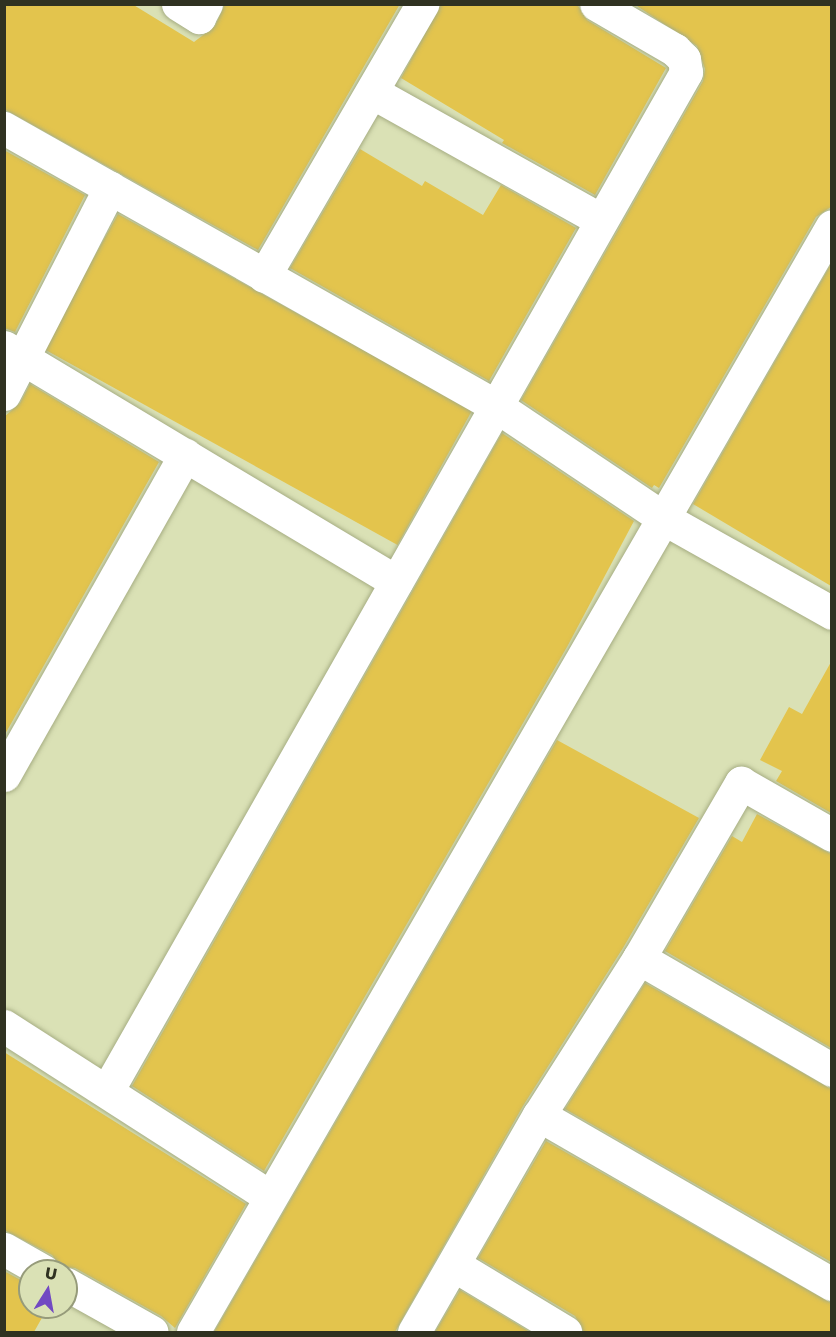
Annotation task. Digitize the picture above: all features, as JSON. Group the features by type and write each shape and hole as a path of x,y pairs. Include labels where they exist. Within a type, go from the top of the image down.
{"street":[{"path":"178,4 199,16 206,4"},
{"path":"264,276 422,4"},
{"path":"107,1091 496,406 599,219 686,72 684,59 675,50 596,4"},
{"path":"372,92 599,219"},
{"path":"4,128 496,406 663,518 831,613"},
{"path":"4,394 15,353 110,188"},
{"path":"193,1332 831,226"},
{"path":"15,353 396,582"},
{"path":"4,775 185,455"},
{"path":"414,1332 539,1115 639,958 741,783 831,835"},
{"path":"639,958 831,1070"},
{"path":"4,1026 270,1197"},
{"path":"539,1115 831,1284"},
{"path":"4,1249 22,1259"},
{"path":"454,1265 565,1332"},
{"path":"78,1291 152,1332"}],"building":[{"path":"4,4 132,4 194,42 215,26 225,4 400,4 258,250 4,109"},
{"path":"441,4 577,4 587,20 666,68 595,195 502,143 504,140 401,78"},
{"path":"634,4 831,4 831,207 816,217 659,488 654,485 652,488 521,400 703,81 705,69 697,46"},
{"path":"360,149 422,186 425,181 483,215 501,185 576,228 489,381 290,268"},
{"path":"4,150 85,195 15,332 4,328"},
{"path":"118,214 472,410 398,545 43,349"},
{"path":"831,264 831,586 693,504"},
{"path":"30,384 159,462 4,736 4,417 20,403"},
{"path":"502,433 634,521 567,647 264,1171 132,1086"},
{"path":"831,662 831,813 776,781 782,771 760,760 789,707 802,714"},
{"path":"557,740 699,818 623,948 523,1106 395,1332 214,1332"},
{"path":"757,814 831,854 831,1048 665,951 732,836 742,842"},
{"path":"645,983 831,1089 831,1262 565,1109"},
{"path":"4,1052 246,1204 175,1328 161,1316 78,1270 78,1259 55,1259 52,1255 4,1230"},
{"path":"546,1141 831,1303 831,1332 584,1332 575,1316 478,1258"},
{"path":"4,1271 18,1279 18,1319 41,1319 34,1332 4,1332"},
{"path":"460,1290 530,1332 435,1332"}]}
